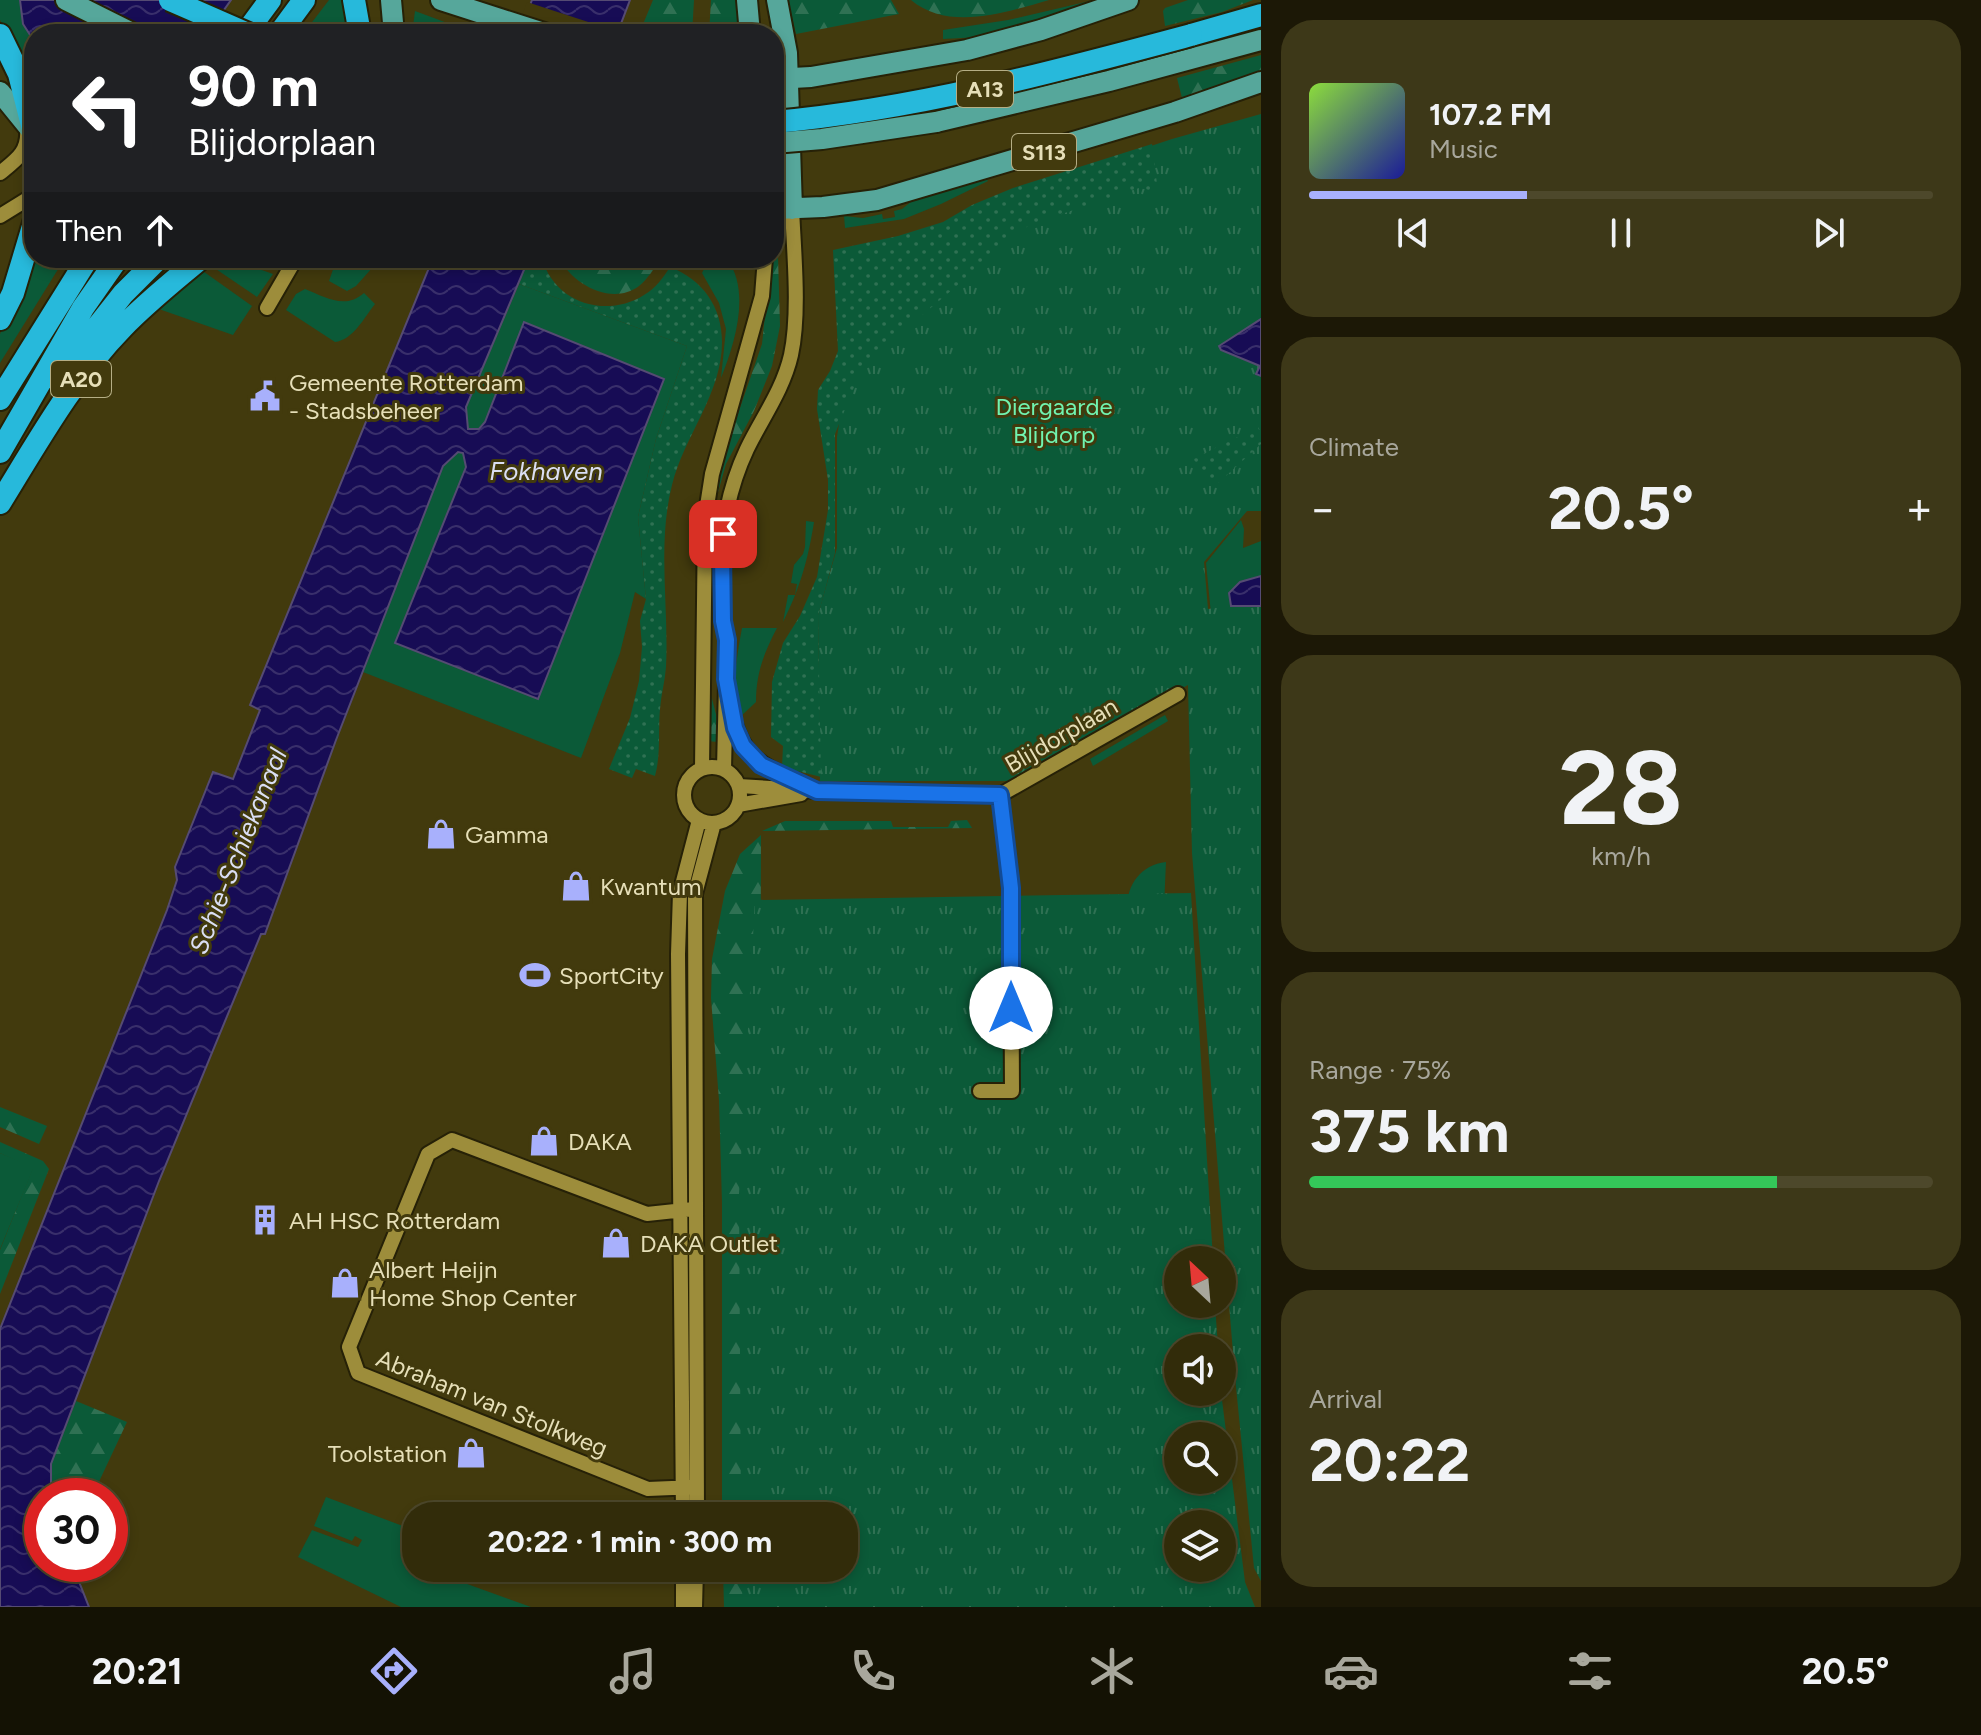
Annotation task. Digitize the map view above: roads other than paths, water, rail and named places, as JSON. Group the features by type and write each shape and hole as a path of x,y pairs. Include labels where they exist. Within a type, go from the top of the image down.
{"highway":[{"path":"170,0 224,24"},
{"path":"254,24 270,0"},
{"path":"286,24 304,0"},
{"path":"354,0 358,24"},
{"name":"A13","path":"784,121 841,115 981,90 1261,15"},
{"path":"0,35 19,74 24,96"},
{"path":"0,319 24,258"},
{"name":"A20","path":"0,399 82,268"},
{"name":"A20","path":"0,452 83,308 111,268"},
{"name":"A20","path":"22,415 64,370 123,294 149,268"},
{"name":"A20","path":"0,503 51,421 122,327 190,268"}],"main road":[{"path":"66,0 114,24"},
{"path":"391,0 393,24"},
{"path":"441,0 514,24"},
{"path":"747,0 749,24"},
{"path":"777,0 778,24"},
{"path":"784,79 967,50 1041,30 1128,0"},
{"name":"A13","path":"784,142 936,122 1261,40"},
{"name":"S113","path":"784,209 877,200 1175,112 1261,82"},
{"path":"0,92 24,122"}],"street":[{"path":"0,173 24,150"},
{"path":"0,216 24,201"},
{"path":"724,769 727,640 723,621 722,553 725,514 733,480 783,383 791,357 795,332 784,219"},
{"path":"267,308 291,268"},
{"path":"702,768 705,519 712,474 762,296 764,268"},
{"name":"Blijdorplaan","path":"726,679 735,728 743,746 761,765 817,791"},
{"name":"Blijdorplaan","path":"739,786 1000,795 1178,694"},
{"path":"702,768 724,769 739,786 738,805 729,817 714,823 699,820 688,810 684,792 690,777 702,768"},
{"name":"Blijdorplaan","path":"738,805 817,791"},
{"path":"980,1091 1012,1091 1011,888 1000,795"},
{"path":"686,1502 689,1488 688,1210 680,893 699,820"},
{"path":"688,1210 695,894 714,823"},
{"name":"Abraham van Stolkweg","path":"688,1210 647,1214 452,1140 446,1141 428,1154 349,1347 358,1373 648,1489 689,1488"},
{"path":"689,1488 693,1502"},
{"path":"683,1582 683,1607"},
{"path":"695,1607 696,1582"}],"water":[{"path":"20,0 231,0 214,24 23,24"},
{"path":"532,0 630,0 621,24 523,24"},
{"path":"429,268 525,268 466,407 468,429 479,429 485,422 524,322 664,379 538,699 395,643 466,467 463,453 458,452 443,466 336,740 265,934 261,934 159,1181 51,1464 51,1478 24,1478 24,1582 79,1582 89,1607 0,1607 0,1329 167,910 177,880 175,867 213,772 233,779 260,710 250,705"},
{"path":"1261,319 1261,376 1256,374 1260,366 1221,350 1219,346"},
{"path":"1261,576 1261,606 1231,606 1229,593 1240,582"}],"place":[{"name":"Gemeente Rotterdam - Stadsbeheer","path":"265,396"},
{"name":"Gamma","path":"441,834"},
{"name":"Kwantum","path":"576,886"},
{"name":"SportCity","path":"535,975"},
{"name":"DAKA","path":"544,1141"},
{"name":"AH HSC Rotterdam","path":"265,1220"},
{"name":"DAKA Outlet","path":"616,1243"},
{"name":"Albert Heijn Home Shop Center","path":"345,1283"},
{"name":"Toolstation","path":"471,1453"}],"park label":[{"name":"Diergaarde Blijdorp","path":"1054,420"}],"water label":[{"name":"Fokhaven","path":"546,471"},
{"name":"Schie-Schiekanaal","path":"238,851"}]}
